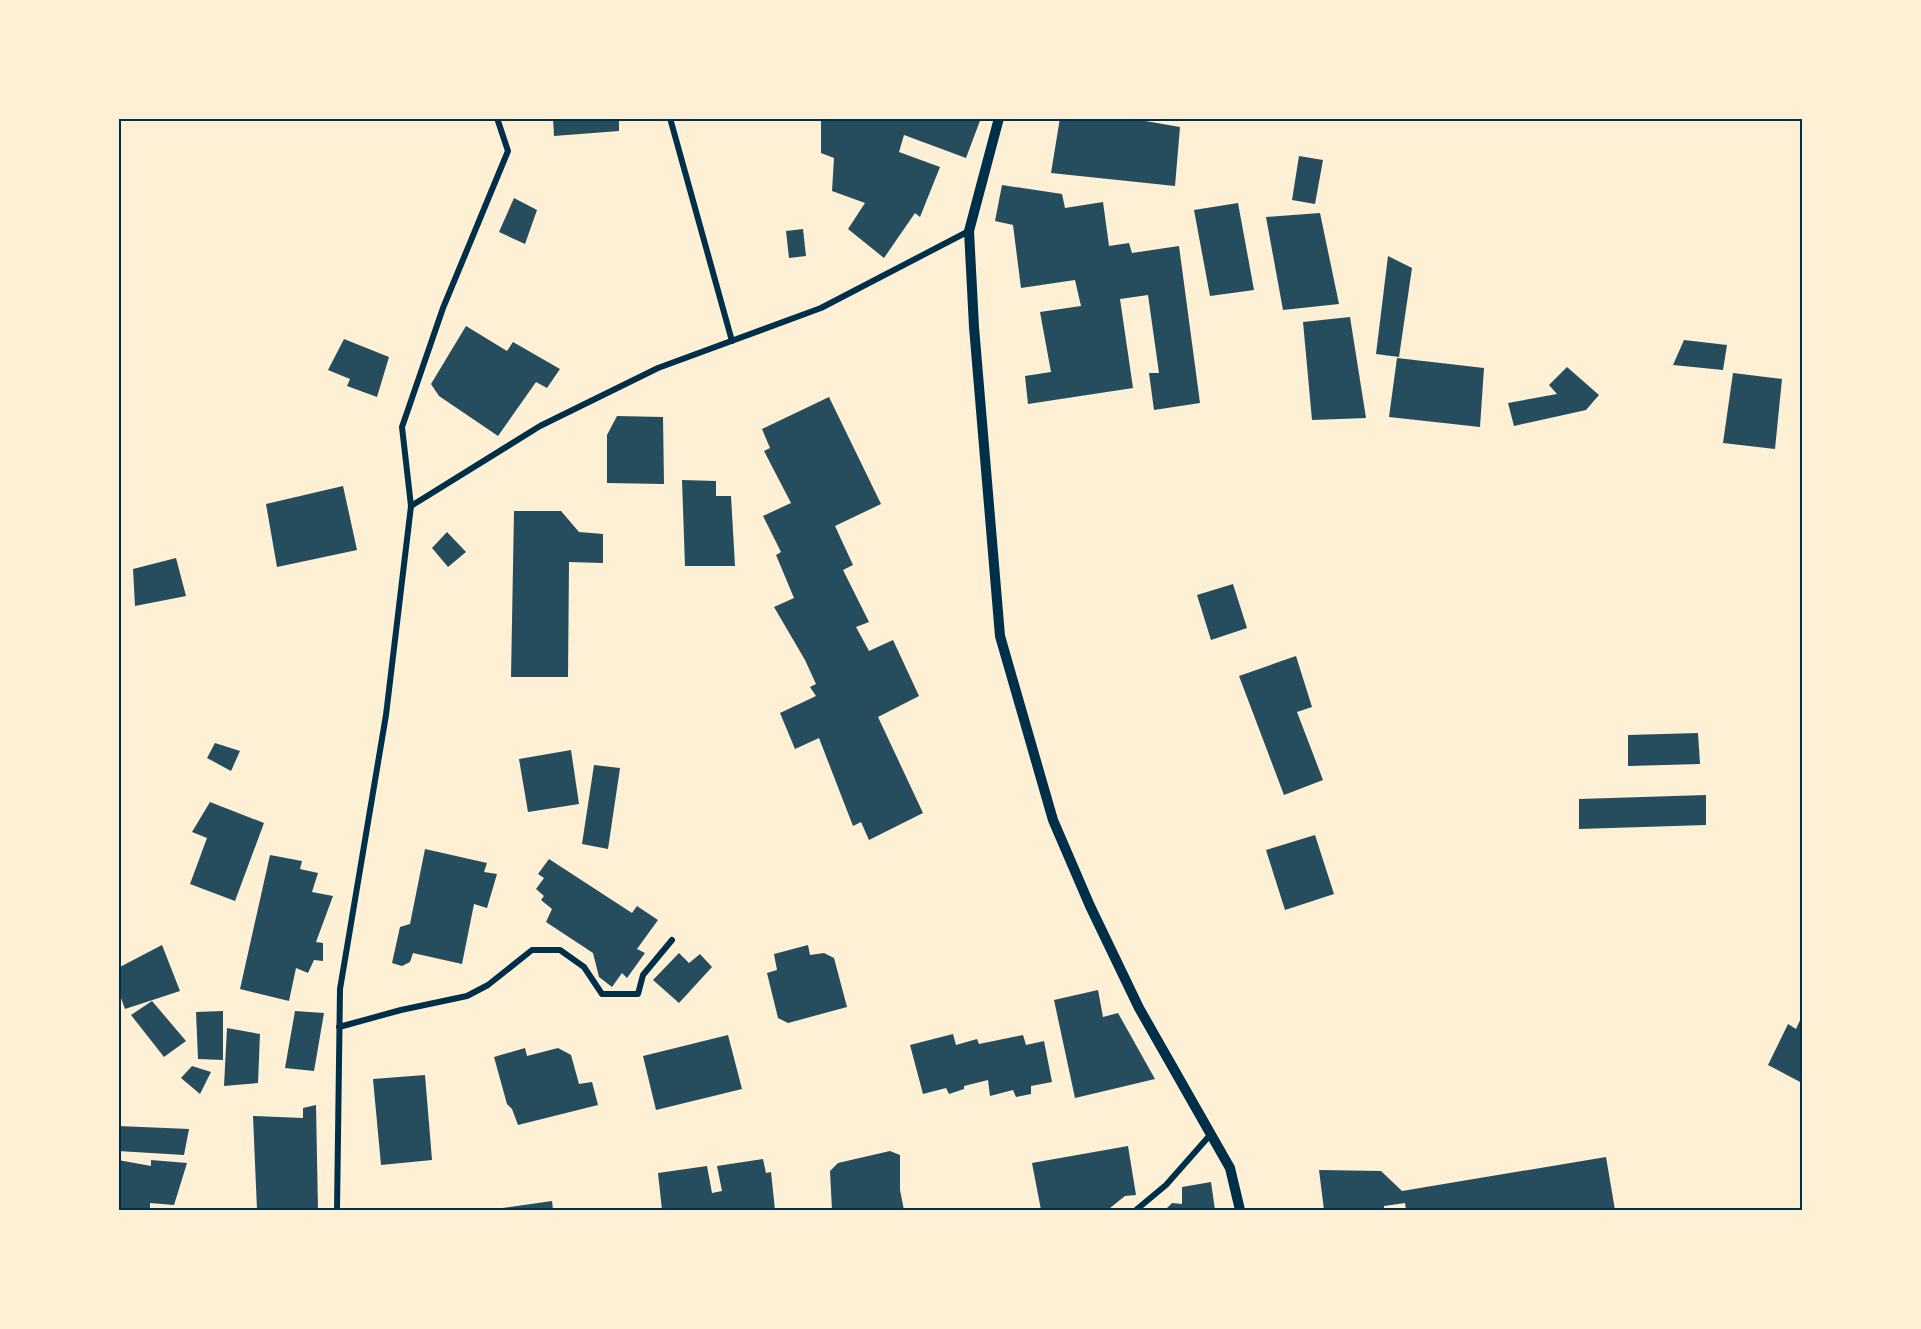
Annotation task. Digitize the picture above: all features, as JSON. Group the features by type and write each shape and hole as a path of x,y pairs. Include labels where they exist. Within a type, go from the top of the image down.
{"street":[{"path":"337,1210 340,989 386,715 411,506 402,427 443,308 508,151 497,118"},
{"path":"670,118 732,341"},
{"path":"999,118 969,231 974,327 1000,636 1053,820 1090,906 1139,1008 1230,1168 1240,1210"},
{"path":"411,506 540,426 658,368 821,308 969,231"},
{"path":"339,1027 401,1010 467,996 488,985 532,950 560,950 584,967 602,994 638,994 643,975 672,940"},
{"path":"1136,1210 1166,1185 1211,1134"}],"building":[{"path":"553,118 619,118 619,131 554,136"},
{"path":"821,118 981,118 966,158 904,135 899,152 940,167 920,217 915,213 884,258 848,229 865,203 832,191 834,158 821,153"},
{"path":"1060,118 1128,118 1180,127 1175,186 1051,173"},
{"path":"1299,156 1323,160 1315,204 1292,200"},
{"path":"1002,185 1062,194 1065,208 1103,202 1109,246 1129,243 1132,253 1179,246 1200,403 1154,410 1149,373 1159,373 1148,295 1120,299 1133,388 1028,404 1025,376 1051,372 1040,312 1081,306 1075,280 1021,288 1013,225 995,221"},
{"path":"514,198 537,210 525,244 499,232"},
{"path":"1238,203 1254,290 1210,296 1194,210"},
{"path":"1320,213 1339,304 1283,310 1266,217"},
{"path":"803,229 806,256 789,258 786,231"},
{"path":"1388,256 1412,268 1399,357 1376,354"},
{"path":"1350,317 1366,418 1312,420 1303,322"},
{"path":"466,326 507,351 513,342 560,369 547,388 536,382 498,436 439,396 431,384"},
{"path":"344,339 389,357 377,397 347,386 350,379 328,370"},
{"path":"1684,340 1727,345 1723,370 1673,365"},
{"path":"1397,358 1484,368 1480,427 1389,417"},
{"path":"1567,367 1599,395 1586,410 1514,426 1508,403 1557,394 1549,385"},
{"path":"1733,373 1782,379 1775,449 1723,443"},
{"path":"829,397 881,504 835,526 853,565 843,570 869,622 856,627 869,651 893,640 919,696 878,717 923,813 869,840 861,822 853,826 819,738 795,749 780,713 816,696 810,687 816,684 805,660 774,607 794,598 776,555 781,552 763,516 791,503 764,451 770,448 762,429"},
{"path":"617,416 663,417 664,484 607,483 607,435"},
{"path":"682,480 716,481 716,496 731,496 735,566 685,566"},
{"path":"343,486 357,550 277,567 266,504"},
{"path":"514,511 561,511 579,532 603,534 603,563 569,562 568,677 511,677"},
{"path":"447,532 466,552 448,567 432,548"},
{"path":"176,558 186,596 135,606 133,569"},
{"path":"1233,584 1247,628 1211,640 1197,595"},
{"path":"1296,656 1312,707 1297,712 1323,780 1284,795 1239,676"},
{"path":"1698,733 1700,764 1628,766 1628,735"},
{"path":"215,743 240,751 231,771 207,758"},
{"path":"571,750 579,804 528,812 519,759"},
{"path":"594,765 620,768 608,849 582,844"},
{"path":"1706,795 1706,825 1579,829 1579,799"},
{"path":"210,802 264,823 235,901 190,884 207,838 192,832"},
{"path":"1315,835 1334,894 1285,910 1266,850"},
{"path":"425,849 487,863 484,872 497,874 487,908 474,904 462,964 413,953 410,962 402,966 392,963 400,927 410,924"},
{"path":"270,855 302,861 300,869 318,873 312,892 333,896 316,942 323,943 323,961 314,960 308,973 296,968 289,1001 240,989"},
{"path":"549,859 632,913 637,906 658,920 637,949 645,953 627,978 622,973 612,987 599,977 593,953 546,922 552,909 541,900 544,896 536,889 544,878 538,874"},
{"path":"162,945 180,991 125,1009 118,990 118,968"},
{"path":"808,945 810,955 824,953 834,958 847,1007 788,1023 778,1018 767,973 777,970 774,954"},
{"path":"679,953 689,963 700,954 712,967 679,1003 653,980"},
{"path":"1098,990 1103,1017 1118,1013 1155,1079 1075,1098 1054,1000"},
{"path":"152,1001 186,1041 164,1057 131,1015"},
{"path":"223,1011 223,1060 198,1059 196,1012"},
{"path":"295,1011 324,1013 314,1071 285,1068"},
{"path":"1802,1016 1802,1083 1768,1065 1788,1024 1796,1029"},
{"path":"227,1028 260,1034 258,1083 224,1086"},
{"path":"953,1034 956,1045 977,1039 979,1044 1023,1035 1026,1045 1044,1041 1052,1082 1031,1086 1031,1094 1016,1097 1013,1090 990,1096 988,1080 964,1086 964,1089 949,1094 946,1088 923,1094 910,1045"},
{"path":"728,1035 742,1089 656,1110 643,1056"},
{"path":"525,1048 527,1056 558,1048 571,1055 579,1084 592,1082 598,1105 518,1125 512,1109 507,1104 494,1057"},
{"path":"192,1066 211,1072 200,1094 181,1078"},
{"path":"425,1075 432,1160 381,1165 373,1079"},
{"path":"316,1105 318,1210 257,1210 253,1116 303,1118 303,1108"},
{"path":"118,1126 189,1129 184,1155 118,1151"},
{"path":"1128,1146 1136,1195 1125,1196 1110,1208 1041,1210 1032,1163"},
{"path":"890,1151 900,1155 900,1190 904,1210 832,1210 830,1171 838,1163"},
{"path":"1606,1157 1615,1210 1406,1210 1405,1203 1384,1206 1384,1210 1324,1210 1319,1170 1381,1171 1402,1191"},
{"path":"763,1159 766,1173 771,1172 775,1210 662,1210 658,1173 707,1166 712,1193 722,1191 717,1166"},
{"path":"118,1160 151,1166 151,1160 187,1163 174,1205 150,1203 150,1210 118,1210"},
{"path":"1211,1182 1215,1210 1165,1210 1172,1203 1182,1204 1182,1187"},
{"path":"552,1201 553,1210 495,1210 495,1209"}]}
